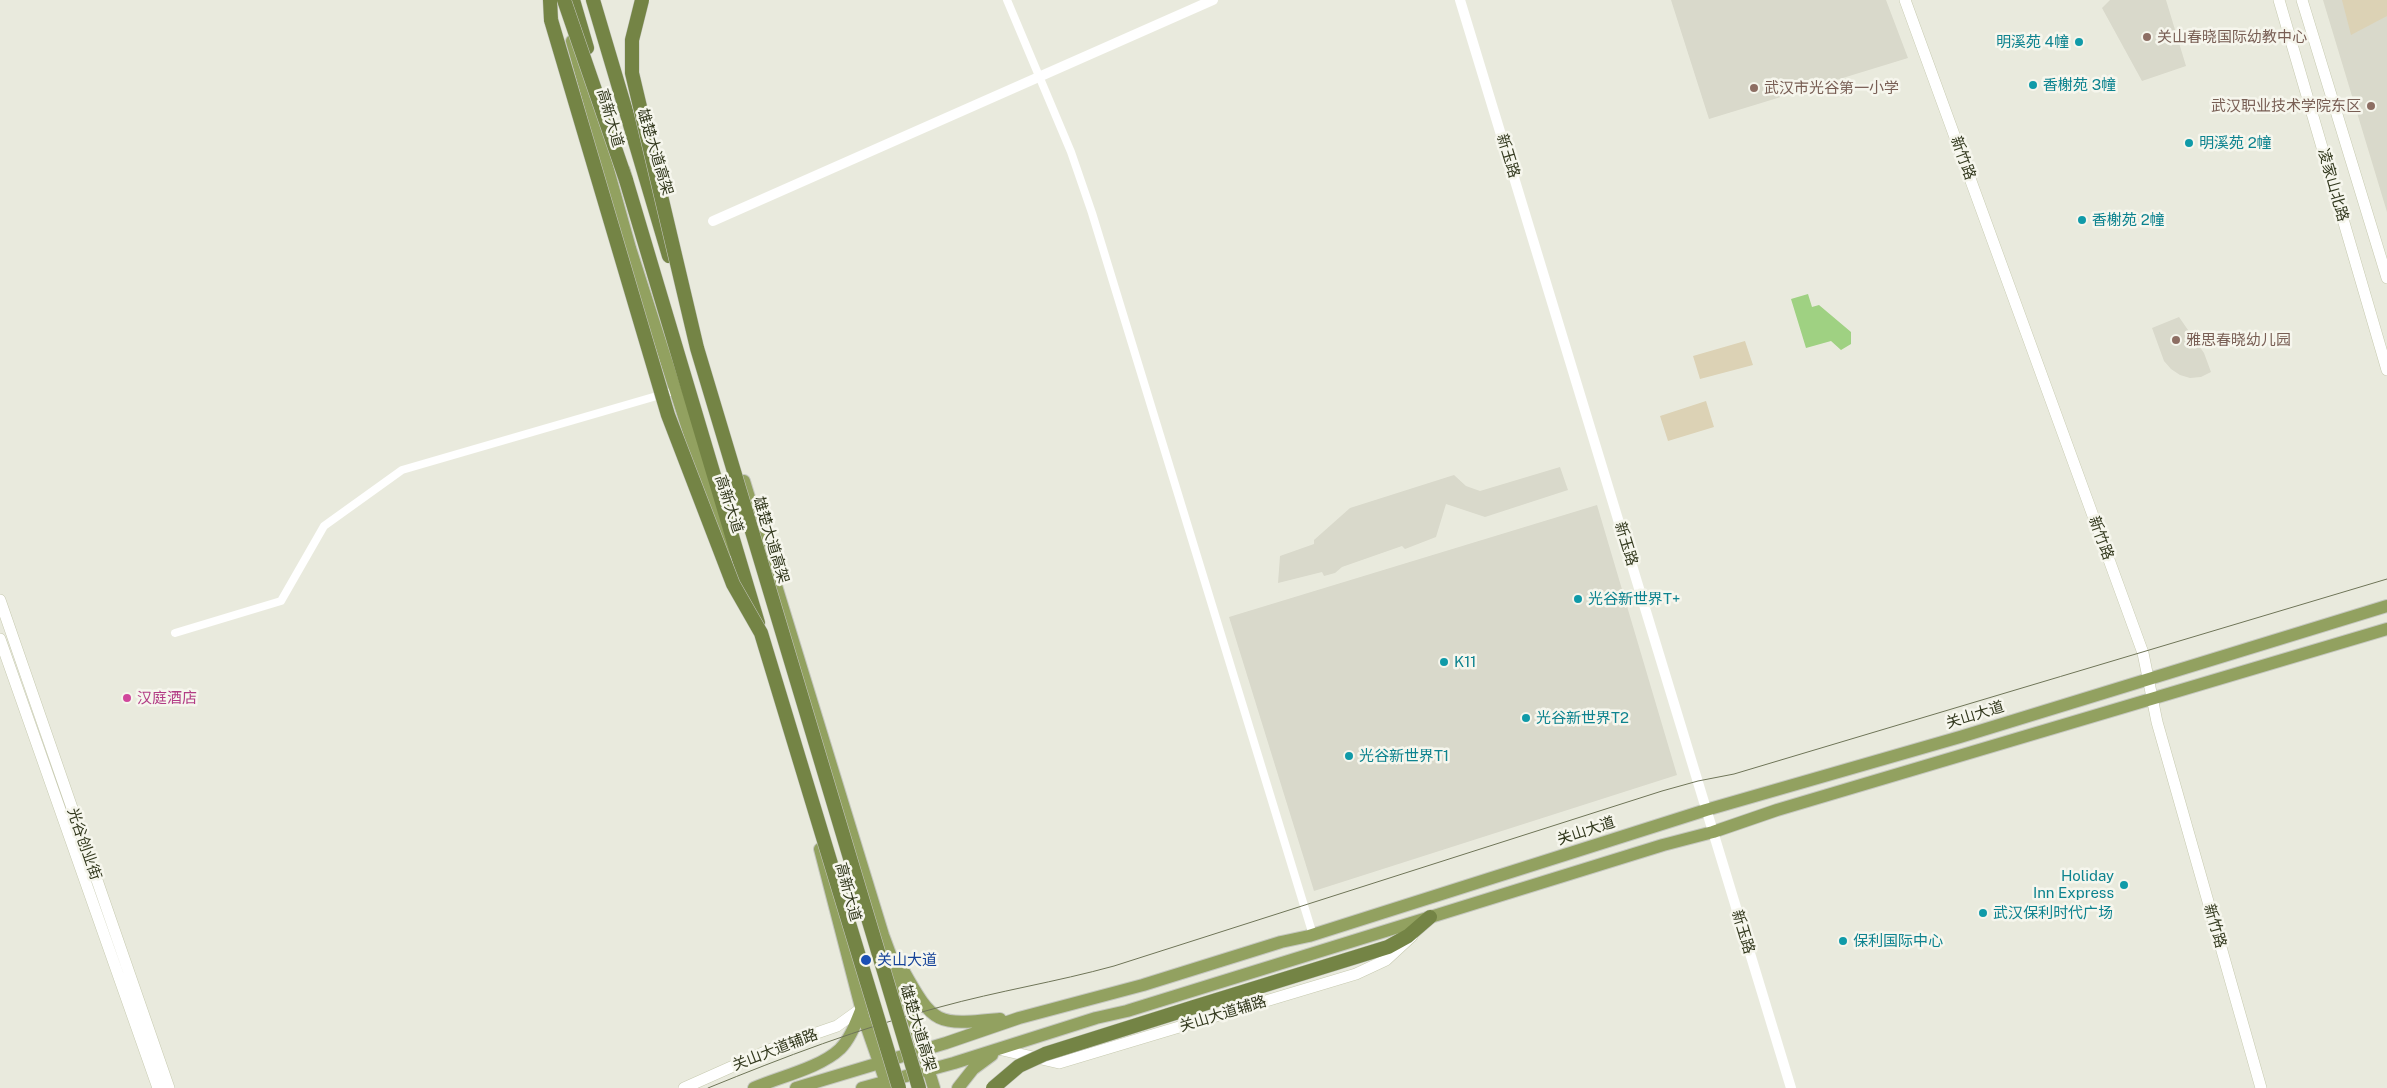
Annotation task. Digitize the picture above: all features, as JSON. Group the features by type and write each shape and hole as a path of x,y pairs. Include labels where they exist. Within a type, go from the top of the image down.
{"highway":[{"path":"550,0 551,20 668,415 733,584 762,634"},
{"path":"563,0 626,180"},
{"path":"573,0 899,1088"},
{"name":"雄楚大道高架","path":"593,0 920,1088"},
{"path":"642,0 634,25 631,57 632,73 697,348"},
{"path":"993,1088 1019,1066 1045,1054 1388,947 1408,936 1430,917"}],"main road":[{"name":"高新大道","path":"563,0 630,248 674,390 773,689 814,829 863,1013 886,1085"},
{"name":"高新大道","path":"599,0 699,337 883,935 907,1000 934,1088"},
{"name":"新竹路","path":"1905,0 2143,653 2157,722 2261,1088"},
{"name":"凌家山北路","path":"2279,0 2387,370"},
{"path":"2302,0 2387,278"},
{"name":"光谷创业街","path":"0,600 169,1088"},
{"name":"关山大道","path":"796,1088 1020,1018 1143,984 1281,942 1313,935 1706,810 2148,680 2387,606"},
{"path":"862,1088 886,1085 928,1070 1664,845 1712,832 1777,810 2387,629"},
{"name":"光谷创业街","path":"0,640 158,1088"},
{"name":"关山大道辅路","path":"998,1049 1059,1063 1356,974 1386,960 1399,950 1430,917"},
{"path":"883,935 924,1005 942,1020 958,1023 1020,1018"},
{"path":"754,1088 811,1066 839,1050 852,1033 863,1013"},
{"name":"关山大道辅路","path":"684,1088 776,1047 838,1026 863,1013"},
{"path":"958,1088 974,1069 998,1049"}],"street":[{"path":"1007,0 1071,152 1092,213 1313,935"},
{"path":"713,221 1213,0"},
{"name":"新玉路","path":"1460,0 1790,1088"},
{"path":"174,633 281,601 324,526 402,470 674,390"}],"shaded area":[{"name":"武汉市光谷第一小学","path":"1671,0 1886,0 1908,58 1709,119"},
{"name":"关山春晓国际幼教中心","path":"2110,0 2166,0 2186,66 2142,81 2102,8"},
{"name":"武汉职业技术学院东区","path":"2323,0 2387,0 2387,212"},
{"path":"2342,0 2387,0 2387,16 2351,35"},
{"path":"1808,294 1812,307 1819,305 1851,332 1851,344 1841,350 1831,341 1806,348 1791,299"},
{"name":"雅思春晓幼儿园","path":"2179,317 2204,353 2211,372 2201,377 2190,378 2180,375 2164,361 2152,328"},
{"path":"1745,341 1753,365 1700,379 1693,356"},
{"path":"1706,401 1714,427 1668,441 1660,416"},
{"path":"1560,467 1568,490 1485,517 1446,504 1436,537 1405,549 1402,546 1342,567 1335,573 1324,576 1322,572 1278,583 1280,556 1314,544 1314,540 1350,508 1454,475 1466,486 1480,491"},
{"path":"1597,505 1677,775 1314,891 1229,617"}],"tram line":[{"path":"708,1088 794,1054 910,1015 1114,966 1662,791 1734,774 2387,579"}],"place":[{"name":"关山春晓国际幼教中心","path":"2147,37"},
{"name":"明溪苑 4幢","path":"2079,42"},
{"name":"香榭苑 3幢","path":"2033,85"},
{"name":"武汉市光谷第一小学","path":"1754,88"},
{"name":"武汉职业技术学院东区","path":"2371,106"},
{"name":"明溪苑 2幢","path":"2189,143"},
{"name":"香榭苑 2幢","path":"2082,220"},
{"name":"雅思春晓幼儿园","path":"2176,340"},
{"name":"光谷新世界T+","path":"1578,599"},
{"name":"K11","path":"1444,662"},
{"name":"汉庭酒店","path":"127,698"},
{"name":"光谷新世界T2","path":"1526,718"},
{"name":"光谷新世界T1","path":"1349,756"},
{"name":"Holiday Inn Express","path":"2124,885"},
{"name":"武汉保利时代广场","path":"1983,913"},
{"name":"保利国际中心","path":"1843,941"},
{"name":"关山大道","path":"866,960"}]}
